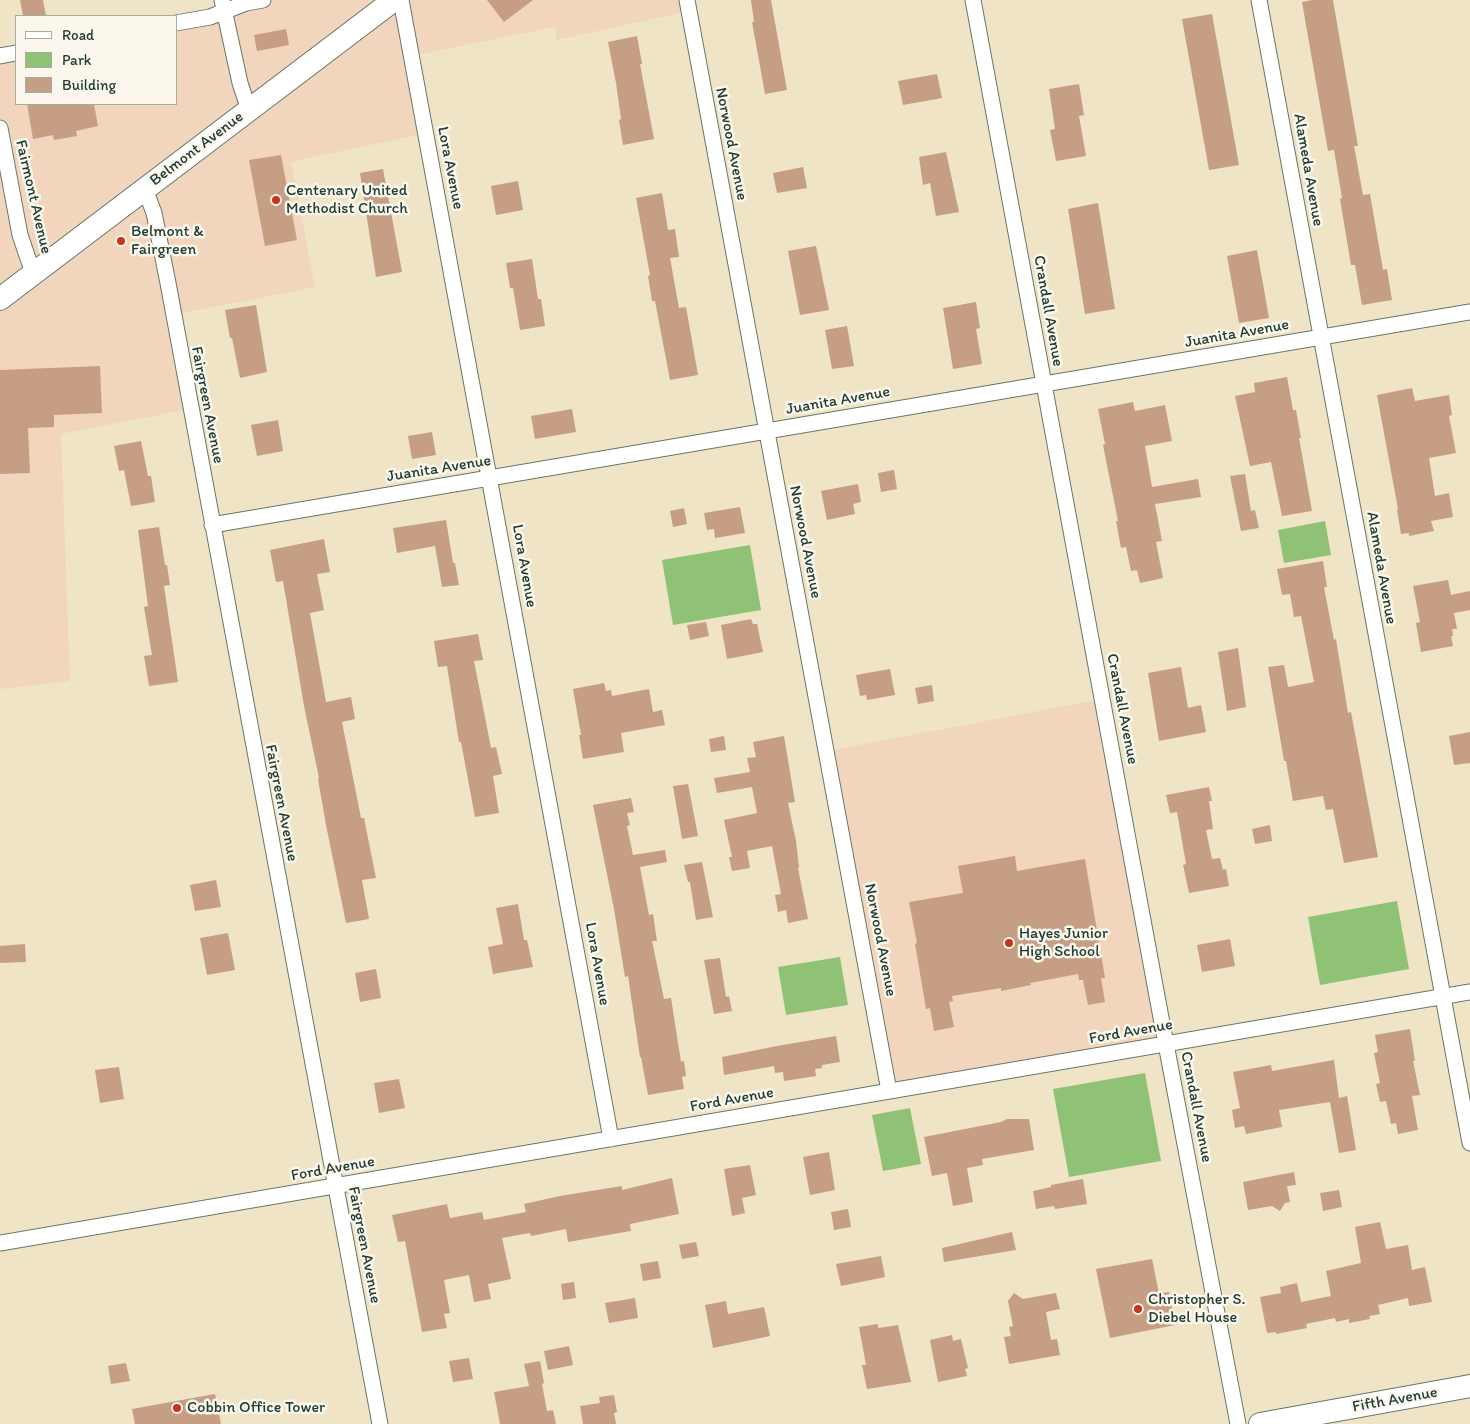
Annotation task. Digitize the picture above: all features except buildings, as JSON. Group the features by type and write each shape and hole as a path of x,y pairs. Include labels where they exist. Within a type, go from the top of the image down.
{"main road":[{"name":"Belmont Avenue","path":"0,299 394,0"},
{"name":"Fifth Avenue","path":"1260,1424 1470,1386"}],"street":[{"path":"178,23 210,16 223,5 263,0"},
{"name":"Lora Avenue","path":"401,0 611,1139"},
{"name":"Norwood Avenue","path":"687,0 889,1091"},
{"name":"Crandall Avenue","path":"973,0 1238,1424"},
{"name":"Alameda Avenue","path":"1259,0 1470,1143"},
{"path":"223,5 240,83 249,110"},
{"path":"0,56 15,53"},
{"name":"Fairmont Avenue","path":"0,128 20,235 33,274"},
{"name":"Fairgreen Avenue","path":"145,189 154,212 166,274 380,1424"},
{"name":"Juanita Avenue","path":"212,525 1470,312"},
{"name":"Ford Avenue","path":"0,1243 1470,992"}],"shaded area":[{"path":"263,0 687,0 689,11 557,40 555,27 412,56 426,133 291,162 315,287 173,315 190,409 61,434 70,681 0,689 0,56 15,53 15,105 178,105 178,22"},
{"path":"1102,699 1166,1044 889,1091 827,751"}],"green space":[{"path":"1325,521 1331,555 1284,563 1278,530"},
{"path":"750,545 761,610 673,625 662,560"},
{"path":"1397,901 1409,969 1320,985 1308,917"},
{"path":"840,957 848,1005 786,1015 778,967"},
{"path":"1145,1073 1161,1161 1069,1177 1053,1089"},
{"path":"910,1108 921,1164 883,1171 872,1115"}],"place":[{"name":"Centenary United Methodist Church","path":"276,200"},
{"name":"Belmont & Fairgreen","path":"121,241"},
{"name":"Hayes Junior High School","path":"1009,943"},
{"name":"Christopher S. Diebel House","path":"1138,1309"},
{"name":"Cobbin Office Tower","path":"177,1408"}]}
